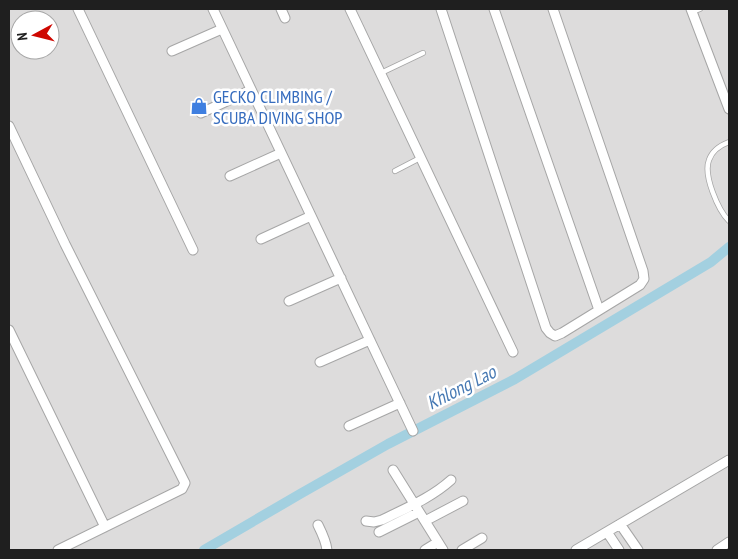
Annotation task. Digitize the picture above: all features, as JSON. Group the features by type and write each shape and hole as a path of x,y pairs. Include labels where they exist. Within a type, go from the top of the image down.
{"street":[{"path":"78,9 193,250"},
{"path":"213,9 413,431"},
{"path":"350,9 513,352"},
{"path":"442,9 546,328 555,336 640,285 644,279 643,271 552,9"},
{"path":"494,9 599,310"},
{"path":"694,10 729,108"},
{"path":"172,51 222,29"},
{"path":"200,113 251,90"},
{"path":"9,126 65,244 185,483 182,489 58,550"},
{"path":"230,176 281,153"},
{"path":"260,239 311,216"},
{"path":"289,300 341,278"},
{"path":"9,330 105,527"},
{"path":"320,362 370,340"},
{"path":"349,426 400,403"},
{"path":"576,550 729,460"},
{"path":"392,470 440,546 424,550"},
{"path":"379,532 417,508 450,480"},
{"path":"425,521 463,501"},
{"path":"366,520 370,522 378,521 417,508"},
{"path":"620,524 638,550"},
{"path":"318,525 327,550"},
{"path":"607,532 619,550"},
{"path":"462,550 482,538"},
{"path":"717,550 729,542"}],"lane":[{"path":"381,73 423,53"},
{"path":"729,142 723,144 714,152 709,160 707,169 719,208 729,221"},
{"path":"395,171 421,158"}],"shaded area":[{"path":"9,9 729,9 729,550 9,550"}],"waterway":[{"name":"Khlong Lao","path":"204,550 388,444 515,379 711,262 729,247"}],"place":[{"name":"GECKO CLIMBING / SCUBA DIVING SHOP","path":"199,106"}]}
